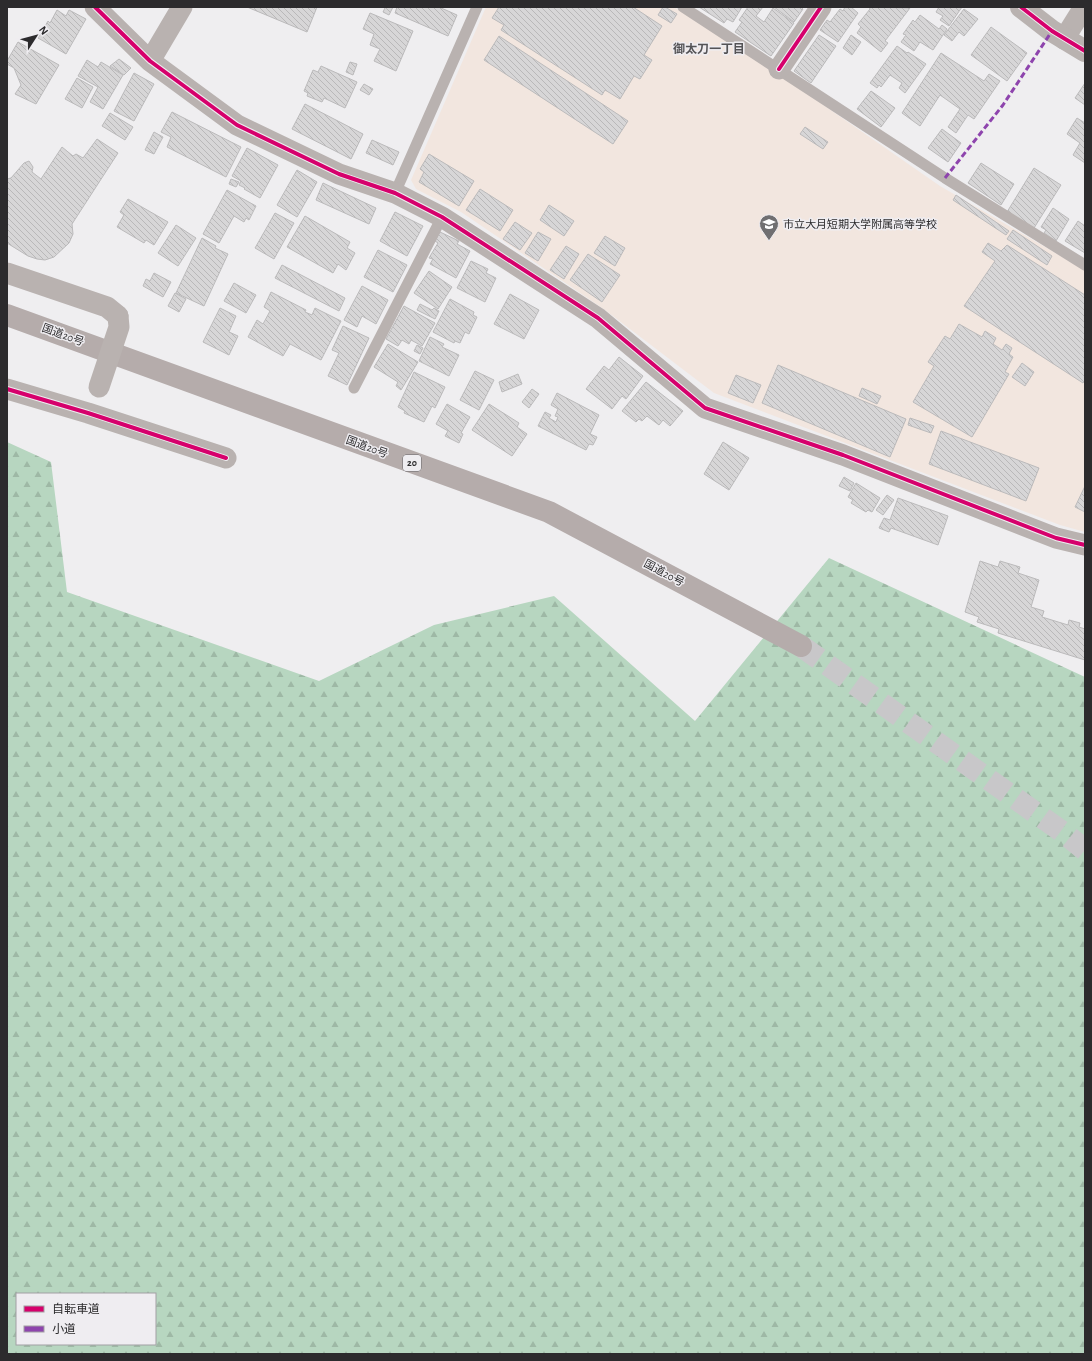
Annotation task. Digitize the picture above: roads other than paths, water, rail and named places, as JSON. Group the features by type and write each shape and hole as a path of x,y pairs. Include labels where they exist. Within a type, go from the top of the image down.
{"highway":[{"name":"国道20号","path":"7,315 549,512 801,646"}],"street":[{"path":"95,7 150,61 237,125 339,174 395,193 442,217 598,318 705,408 843,455 1056,538 1085,545"},
{"path":"150,61 182,7"},
{"path":"779,69 821,7"},
{"path":"1021,7 1064,39 1085,51"},
{"path":"1064,39 1084,7"},
{"path":"7,273 107,307 118,316 119,327 99,387 88,413"},
{"path":"7,389 88,413 226,458"}],"lane":[{"path":"395,193 477,7"},
{"path":"683,7 945,178 1085,265"},
{"path":"354,388 442,217"}],"tunnel":[{"path":"801,646 1064,833 1085,850"}],"place":[{"name":"市立大月短期大学附属高等学校","path":"769,241"}],"district":[{"name":"御太刀一丁目","path":"709,49"}]}
